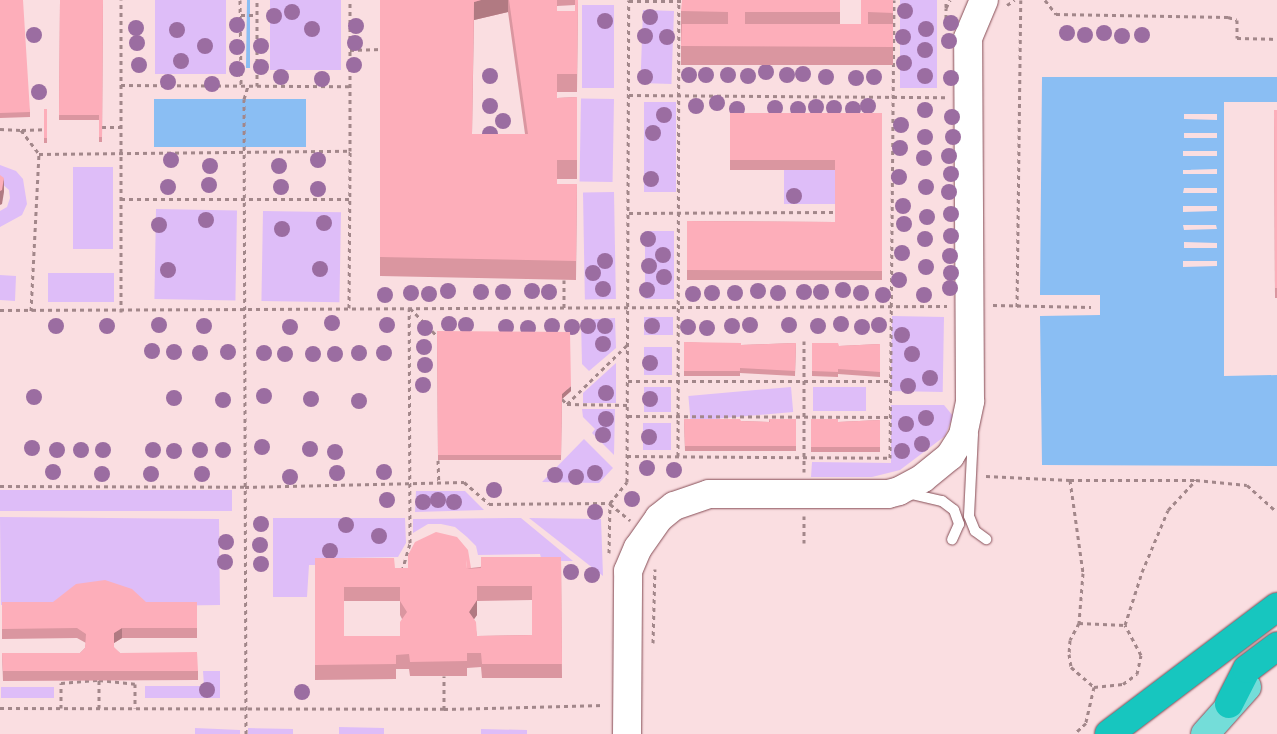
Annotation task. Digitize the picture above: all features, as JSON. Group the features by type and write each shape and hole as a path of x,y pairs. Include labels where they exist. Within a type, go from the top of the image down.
{"highway":[{"path":"1097,729 1277,607"},
{"path":"1228,704 1247,669 1277,646"}],"main road":[{"path":"1205,734 1228,704 1277,663"}],"street":[{"path":"627,734 628,571 638,548 659,518 674,506 709,494 888,494 899,491 924,478 950,456 963,435 970,401 967,58 968,38 984,0"}],"lane":[{"path":"970,401 974,418 969,516 975,531 986,539"},
{"path":"899,491 942,501 954,510 959,524 952,540"}],"path":[{"path":"121,0 121,312"},
{"path":"240,0 241,86"},
{"path":"256,0 256,86"},
{"path":"349,308 350,0"},
{"path":"678,456 679,0"},
{"path":"628,456 890,458 894,0"},
{"path":"946,0 946,8"},
{"path":"1016,307 1021,0"},
{"path":"1045,0 1056,14 1228,17 1237,20 1237,38 1277,38"},
{"path":"0,486 245,487 464,482 490,504 610,504 627,482 628,456 629,1 687,1"},
{"path":"240,15 257,15"},
{"path":"350,50 382,49"},
{"path":"121,85 350,86"},
{"path":"246,734 244,99 248,86"},
{"path":"629,95 951,96"},
{"path":"102,127 121,127"},
{"path":"0,129 45,129"},
{"path":"21,130 39,154 31,311"},
{"path":"39,154 350,151"},
{"path":"121,199 350,199"},
{"path":"629,213 835,212"},
{"path":"564,280 564,308"},
{"path":"0,310 121,312 245,308 945,306"},
{"path":"993,306 1091,307"},
{"path":"409,308 437,336"},
{"path":"401,575 405,553 410,543 409,308"},
{"path":"804,341 804,481"},
{"path":"567,404 628,344"},
{"path":"628,380 891,381"},
{"path":"562,399 567,404 628,406"},
{"path":"628,416 890,417"},
{"path":"438,460 439,483"},
{"path":"986,476 1070,480 1196,480 1247,485 1277,512"},
{"path":"1070,480 1083,573 1079,623 1070,640 1070,667 1094,687 1122,684 1137,674 1141,655 1125,625 1142,572 1168,510 1196,480"},
{"path":"804,509 804,543"},
{"path":"1079,623 1125,625"},
{"path":"444,676 444,709"},
{"path":"61,708 61,683 100,680 135,684 135,708"},
{"path":"99,708 100,680"},
{"path":"1074,734 1097,729 1094,687"},
{"path":"0,708 444,709 606,705"}],"shaded area":[{"path":"155,0 226,0 226,74 155,74"},
{"path":"270,0 341,0 341,70 270,70"},
{"path":"900,0 937,0 937,88 900,88"},
{"path":"582,5 614,5 614,88 582,88"},
{"path":"643,10 674,11 671,84 640,83"},
{"path":"581,98 614,99 613,182 580,181"},
{"path":"644,102 676,102 676,192 644,192"},
{"path":"0,165 16,171 23,179 27,204 22,215 0,227 0,211 7,207 10,198 9,190 0,182"},
{"path":"73,167 113,167 113,249 73,249"},
{"path":"784,170 835,170 835,204 784,204"},
{"path":"614,192 616,299 585,300 583,193"},
{"path":"156,209 237,210 235,300 154,299"},
{"path":"263,211 341,212 339,302 261,301"},
{"path":"645,231 674,231 674,299 645,299"},
{"path":"48,273 114,273 114,302 48,302"},
{"path":"0,275 16,276 15,301 0,300"},
{"path":"892,316 944,317 943,392 891,391"},
{"path":"644,317 673,317 673,335 644,335"},
{"path":"615,318 616,348 589,371 582,364 581,320"},
{"path":"644,347 672,347 672,375 644,375"},
{"path":"616,363 616,403 583,403 583,393"},
{"path":"644,387 671,387 671,412 644,412"},
{"path":"791,387 793,412 691,421 688,396"},
{"path":"813,387 866,387 866,411 813,411"},
{"path":"891,405 944,405 953,416 945,436 900,470 872,477 811,477 812,462 891,463"},
{"path":"582,409 615,409 614,455 592,433 595,429 583,417"},
{"path":"643,423 671,423 671,450 643,450"},
{"path":"584,439 613,468 599,483 542,482"},
{"path":"0,490 232,490 232,511 0,511"},
{"path":"416,491 465,491 484,510 415,512"},
{"path":"0,517 219,519 220,605 149,606 73,589 51,606 1,605"},
{"path":"273,518 405,518 406,543 398,557 339,558 338,565 309,565 307,597 273,597"},
{"path":"521,518 573,561 542,561 540,554 478,555 476,546 467,537 455,527 441,524 428,524 413,533 413,519"},
{"path":"529,518 601,519 603,576"},
{"path":"203,671 220,671 220,698 145,698 145,686 204,686"},
{"path":"1,687 54,687 54,698 1,698"},
{"path":"339,727 384,728 384,734 339,734"},
{"path":"195,728 240,730 240,734 195,734"},
{"path":"248,728 293,729 293,734 248,734"},
{"path":"481,729 527,730 527,734 481,734"}],"water":[{"path":"247,0 250,0 250,68 246,68"},
{"path":"1042,77 1277,77 1277,102 1224,102 1224,376 1277,375 1277,466 1042,465 1040,316 1100,315 1100,295 1040,295","holes":["1184,114 1217,114 1217,120 1184,119","1184,133 1217,133 1217,138 1184,138","1183,151 1217,151 1217,156 1183,156","1217,169 1217,174 1183,174 1183,170","1184,188 1217,188 1217,193 1183,193","1183,206 1217,206 1217,211 1183,212","1183,225 1216,225 1217,229 1184,230","1184,242 1217,243 1217,248 1184,248","1183,261 1217,261 1217,266 1183,267"]},
{"path":"154,99 306,99 306,147 154,147"}],"building":[{"path":"0,0 23,0 30,112 0,113"},
{"path":"60,0 103,0 102,137 99,137 99,115 59,115"},
{"path":"380,0 481,0 474,2 472,134 528,134 509,0 557,0 557,11 575,11 575,0 578,0 577,74 557,74 557,98 577,97 577,160 557,160 557,184 577,184 576,261 380,257"},
{"path":"682,0 840,0 840,12 745,12 745,24 861,24 861,0 893,0 893,13 868,12 868,24 893,24 893,47 681,46 682,24 728,24 728,12 681,11"},
{"path":"44,109 47,109 47,138 44,138"},
{"path":"1274,110 1277,110 1277,288 1275,288"},
{"path":"730,113 882,113 882,271 687,270 687,221 835,222 835,160 730,160"},
{"path":"0,175 4,178 2,190 0,191"},
{"path":"437,331 570,332 571,386 562,394 561,455 438,455"},
{"path":"684,342 741,343 741,345 796,343 795,371 740,368 740,371 684,371"},
{"path":"812,343 838,343 839,346 880,344 880,372 838,369 838,372 812,371"},
{"path":"684,419 740,419 741,421 770,422 769,419 796,419 796,446 685,446"},
{"path":"811,419 838,419 838,422 880,420 880,447 811,447"},
{"path":"436,532 457,537 468,550 471,568 467,569 466,560 408,560 408,555 415,542"},
{"path":"481,557 561,557 562,664 482,664 481,653 467,653 467,661 410,662 409,654 396,655 396,664 315,665 315,558 394,558 395,568 408,568 408,560 466,560 467,569 481,568","holes":["477,586 532,586 532,635 477,636 476,622 469,612 477,600","344,587 400,587 400,601 407,612 400,622 400,636 344,636"]},
{"path":"105,580 132,589 146,602 197,602 197,628 122,628 114,633 114,647 120,653 197,652 198,671 3,671 2,653 80,653 85,648 86,634 77,628 2,629 2,602 53,602 76,584"}]}
